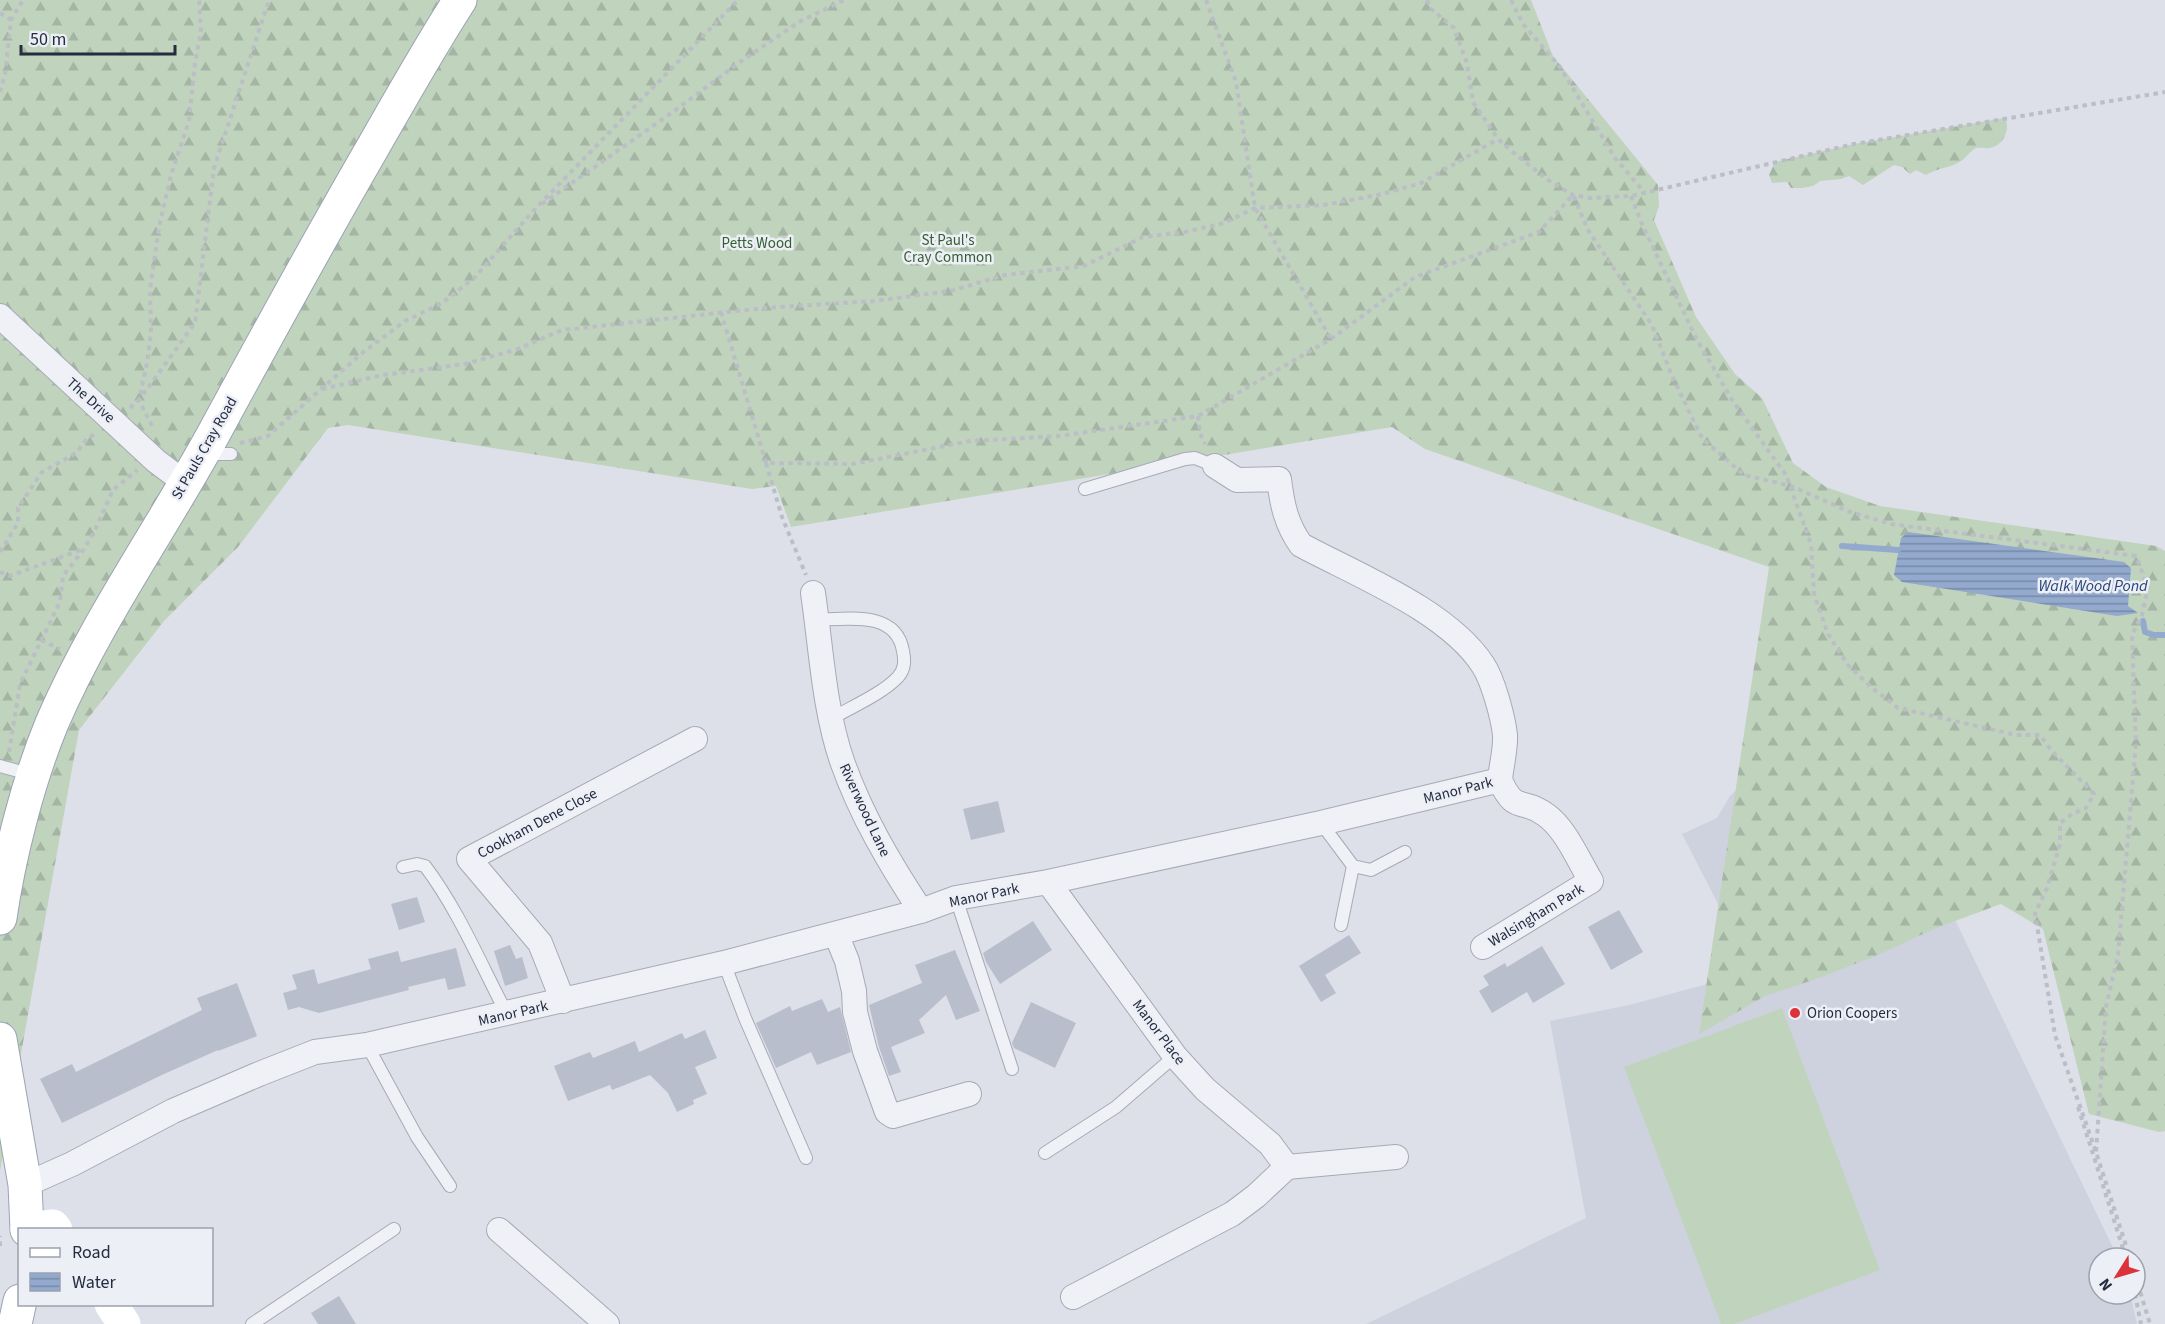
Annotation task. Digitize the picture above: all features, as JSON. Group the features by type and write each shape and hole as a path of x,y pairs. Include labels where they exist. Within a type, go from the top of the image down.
{"main road":[{"name":"St Pauls Cray Road","path":"0,918 8,873 13,770 52,724 174,474 218,450 328,225 460,0"},
{"path":"0,1039 5,1104 25,1185 27,1228"},
{"path":"36,1228 53,1226 54,1228"},
{"path":"15,1324 19,1306"},
{"path":"112,1306 124,1324"}],"street":[{"name":"The Drive","path":"0,316 174,474"},
{"name":"Manor Park","path":"25,1185 72,1164 173,1112 315,1052 367,1045 724,963 921,911 956,898 1048,882 1321,823 1500,780 1505,737 1498,704 1483,665 1451,629 1413,603 1301,545 1292,533 1284,511 1279,479 1237,480 1215,466"},
{"name":"Riverwood Lane","path":"813,593 831,719 841,759 858,801 894,869 921,911"},
{"name":"Cookham Dene Close","path":"563,1001 540,943 469,860 694,739"},
{"name":"Walsingham Park","path":"1483,947 1591,881 1559,828 1547,815 1534,808 1515,803 1506,796 1500,780"},
{"name":"Manor Place","path":"1048,882 1175,1056 1205,1089 1270,1144 1287,1167"},
{"path":"836,934 847,961 854,992 855,1012 865,1051 887,1112 892,1116 916,1111 969,1094"},
{"path":"1073,1297 1232,1214 1256,1196 1287,1167 1396,1157"},
{"path":"499,1230 607,1324"}],"lane":[{"path":"1085,489 1185,459 1195,458 1215,466"},
{"path":"817,620 860,618 876,620 896,634 905,658 904,669 888,686 831,719"},
{"path":"1321,823 1353,866 1371,870 1405,852"},
{"path":"404,867 417,864 425,866 449,902 507,1014"},
{"path":"1341,925 1353,866"},
{"path":"956,898 1012,1069"},
{"path":"724,963 745,1018 806,1158"},
{"path":"367,1045 417,1137 450,1186"},
{"path":"1045,1153 1116,1107 1175,1056"},
{"path":"252,1324 394,1229"}],"path":[{"path":"0,92 5,74 11,20 23,0"},
{"path":"139,400 151,333 150,289 159,227 171,175 189,121 195,63 201,32 199,0"},
{"path":"0,552 18,523 18,508 41,473 76,453 88,438 115,422 139,400 195,322 214,168 269,0"},
{"path":"218,450 267,436 361,354 405,321 442,303 474,278 535,209 738,0"},
{"path":"535,209 798,22 844,0"},
{"path":"1206,0 1236,82 1255,208 1331,339"},
{"path":"1427,0 1430,8 1454,28 1467,63 1473,102 1498,139 1527,164 1573,195 1591,198 1631,196 1854,144 2165,93"},
{"path":"1511,0 1523,24 1560,66 1616,158 1646,192"},
{"path":"0,13 11,20"},
{"path":"322,389 383,375 465,364 518,349 562,330 721,312 874,301 950,291 1005,274 1084,266 1143,237 1185,232 1224,223 1255,208 1324,205 1383,194 1421,183 1498,139"},
{"path":"766,463 853,464 970,441 1059,436 1198,416 1331,339 1415,277 1539,232 1573,195"},
{"path":"1573,195 1588,230 1652,325 1672,376 1702,438 1744,476 1791,486 1850,512 1891,524 2136,556 2148,588 2142,615 2132,635 2136,743 2118,955 2106,1007 2097,1152"},
{"path":"1631,196 1696,338 1732,400 1786,475 1811,544 1814,594 1828,634 1848,665 1898,708 2016,735 2040,735 2051,750 2094,794 2086,808 2060,823 2060,844 2047,888 2036,913 2055,1035 2124,1246"},
{"path":"721,312 782,517 813,593"},
{"path":"1198,416 1200,433 1215,466"},
{"path":"13,770 13,737 20,684 60,602 63,576 84,549 113,490 138,470 174,474"},
{"path":"0,572 10,576 84,549"},
{"path":"74,551 78,556"},
{"path":"2055,1035 2097,1152 2124,1246"},
{"path":"2137,1306 2141,1324"},
{"path":"2144,1306 2150,1324"}],"shaded area":[{"name":"Orion Coopers","path":"1751,775 1947,903 2112,1246 2087,1246 2087,1306 2133,1306 2137,1324 1366,1324 1586,1218 1550,1021 1629,1005 1711,983 1735,937 1682,834 1717,818 1730,796"}],"green space":[{"name":"St Paul's Cray Common","path":"0,0 1531,0 1553,56 1658,185 1659,206 1654,220 1696,317 1735,374 1762,398 1793,463 1826,487 1880,506 2156,546 2165,551 2165,1131 2159,1132 2089,1114 2043,929 2001,904 1936,928 1878,955 1819,978 1765,996 1699,1034 1769,567 1425,449 1392,427 791,527 776,486 752,489 348,425 328,428 238,547 164,621 79,730 0,1171"},
{"path":"2005,118 2006,132 1999,144 1990,148 1976,148 1963,160 1926,175 1916,170 1910,174 1902,167 1894,165 1863,185 1849,176 1820,181 1813,186 1791,188 1787,182 1772,183 1769,175 1775,162 1854,144"},
{"path":"1782,1008 1880,1270 1734,1324 1721,1324 1624,1067"}],"water":[{"name":"Walk Wood Pond","path":"1908,532 2124,562 2131,568 2128,606 2138,613 2117,616 1902,582 1894,575 1901,538"}],"building":[{"path":"998,801 1005,832 971,840 963,809"},
{"path":"417,897 425,922 399,930 391,904"},
{"path":"1619,910 1643,952 1611,970 1588,927"},
{"path":"1033,921 1052,950 1000,984 983,953"},
{"path":"1349,935 1361,953 1325,975 1336,993 1321,1002 1299,966"},
{"path":"510,945 516,959 522,957 528,978 505,986 494,951"},
{"path":"1542,946 1565,984 1533,1003 1527,992 1492,1013 1479,991 1489,985 1483,976 1505,963 1507,967"},
{"path":"456,948 466,986 448,990 445,978 408,987 409,990 319,1013 299,1007 288,1010 283,993 297,989 292,975 314,969 318,984 371,969 368,959 398,951 401,962"},
{"path":"955,950 980,1011 956,1020 946,995 919,1020 925,1033 891,1047 901,1072 889,1076 869,1005 922,983 915,965"},
{"path":"237,983 257,1036 164,1074 62,1123 40,1079 72,1064 76,1072 202,1010 197,998"},
{"path":"822,999 828,1012 840,1007 851,1052 817,1065 811,1052 776,1068 756,1023 790,1006 792,1011"},
{"path":"1031,1002 1076,1023 1055,1068 1014,1048 1012,1043"},
{"path":"705,1030 717,1058 695,1067 707,1094 693,1100 694,1104 677,1112 668,1093 650,1075 612,1090 610,1085 568,1101 554,1066 590,1052 593,1058 635,1041 639,1052 682,1033 685,1039"},
{"path":"339,1296 356,1324 318,1324 311,1313"}],"waterway":[{"path":"1842,546 1898,550"},
{"path":"2143,621 2145,632 2165,635"}],"place":[{"name":"Orion Coopers","path":"1795,1013"}],"park label":[{"name":"Petts Wood","path":"757,243"}]}
